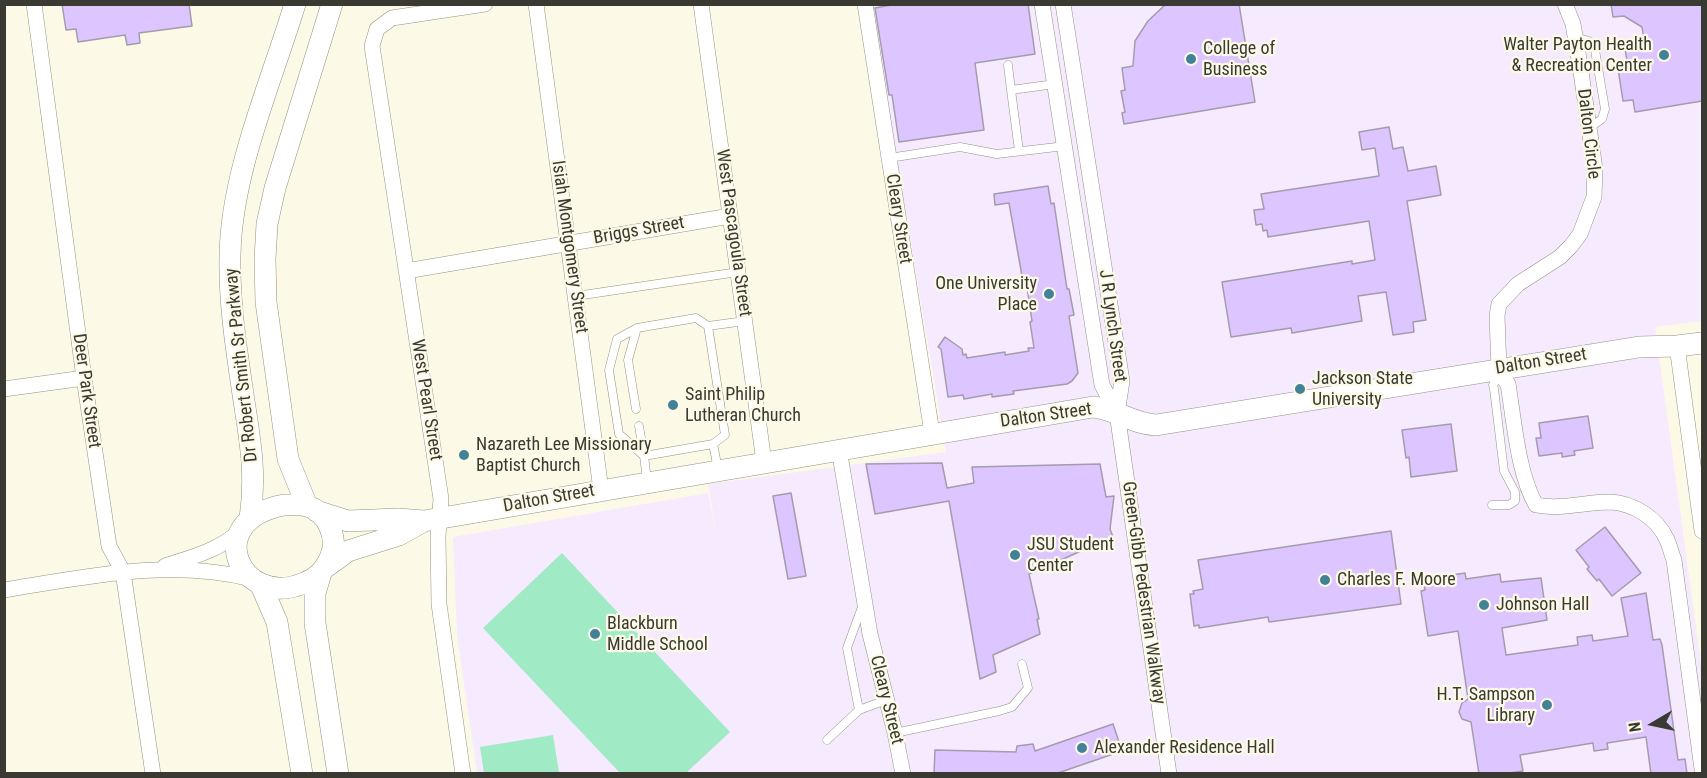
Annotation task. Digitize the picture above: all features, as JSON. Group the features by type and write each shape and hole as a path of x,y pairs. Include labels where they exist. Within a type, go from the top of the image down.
{"street":[{"name":"Deer Park Street","path":"34,4 109,546 123,572 153,774"},
{"name":"Dr Robert Smith Sr Parkway","path":"244,526 254,471 235,337 230,254 235,201 295,4"},
{"name":"Dr Robert Smith Sr Parkway","path":"311,508 288,459 266,302 265,259 267,224 275,188 332,4"},
{"name":"West Pearl Street","path":"463,774 439,604 432,520 441,499 372,46 377,28 393,18 485,4"},
{"name":"Isiah Montgomery Street","path":"536,4 601,490"},
{"name":"West Pascagoula Street","path":"701,4 764,462"},
{"name":"Cleary Street","path":"865,4 932,433"},
{"name":"J R Lynch Street","path":"1042,4 1102,385 1117,413"},
{"name":"J R Lynch Street","path":"1063,4 1122,381 1117,413"},
{"name":"Dalton Circle","path":"1500,371 1497,316 1499,304 1518,284 1560,257 1571,246 1580,234 1594,197 1596,178 1589,128 1573,24 1565,4"},
{"name":"Briggs Street","path":"406,271 730,216"},
{"name":"Dalton Street","path":"311,508 348,521 432,520 1093,407 1105,408 1142,424 1156,425 1640,347 1702,343"},
{"path":"1677,346 1702,531"},
{"path":"1500,371 1508,384 1528,492 1536,505 1552,508 1611,502 1624,504 1641,511 1656,523 1666,537 1674,560 1702,769"},
{"path":"4,389 84,378"},
{"name":"Green-Gibb Pedestrian Walkway","path":"1117,413 1170,774"},
{"name":"Cleary Street","path":"839,449 870,634 903,774"},
{"path":"151,570 208,552 228,541 257,513 270,508 284,505 311,508 330,528 334,539 333,552 315,593 315,623 338,774"},
{"name":"Dalton Street","path":"324,570 348,551 399,535 432,520"},
{"path":"244,526 236,542 237,557 241,567 256,581 277,622 302,774"},
{"path":"4,590 151,570 209,570 280,588 291,587 313,579 324,570"}],"lane":[{"path":"1008,65 1019,151"},
{"path":"1011,90 1055,84"},
{"path":"889,158 960,147 997,154 1065,146"},
{"path":"576,296 738,272"},
{"path":"644,456 619,434 609,370 617,339 637,328 696,318 708,326 745,321"},
{"path":"644,456 713,444 725,435 708,326"},
{"path":"636,408 628,360 637,328"},
{"path":"1492,505 1509,505 1515,501 1515,492 1504,471 1493,385 1500,371"},
{"path":"639,426 648,482"},
{"path":"713,444 718,470"},
{"path":"859,710 847,648 864,600"},
{"path":"895,733 1012,707 1028,688 1022,664"},
{"path":"827,740 859,710 886,700"}],"shaded area":[{"name":"Jackson State University","path":"871,5 1702,5 1702,321 1655,327 1702,671 1702,773 477,773 457,635 453,537 708,493 717,537 708,484 946,452"}],"green space":[{"path":"562,553 730,732 686,773 620,773 483,628"},
{"path":"553,735 559,772 484,773 480,747"}],"building":[{"path":"62,4 189,4 192,26 139,33 140,43 127,45 125,35 78,42 76,29 66,30"},
{"path":"897,4 1028,4 1035,54 975,63 984,130 899,142 875,8"},
{"name":"College of Business","path":"1166,4 1239,4 1255,102 1124,124 1122,113 1125,112 1121,91 1125,90 1122,68 1133,66 1135,41 1148,21"},
{"name":"Walter Payton Health & Recreation Center","path":"1611,4 1702,4 1702,101 1635,112 1633,100 1623,101 1617,62 1627,61 1625,49 1645,46 1642,27 1624,16 1613,17"},
{"path":"1389,127 1393,149 1403,147 1408,171 1436,166 1441,195 1407,201 1426,320 1413,322 1414,332 1393,335 1386,292 1358,296 1362,321 1292,333 1291,328 1231,337 1222,282 1352,261 1352,264 1375,260 1369,221 1268,237 1267,230 1263,231 1262,224 1256,225 1254,210 1264,209 1261,194 1379,176 1375,148 1362,150 1359,132"},
{"name":"One University Place","path":"1048,186 1051,204 1054,203 1067,289 1069,289 1074,315 1069,316 1078,373 1067,384 1013,391 1014,394 992,397 992,394 964,399 963,395 948,397 941,349 938,347 945,337 962,349 963,355 966,354 967,358 1005,352 1005,355 1034,348 1027,287 1024,287 1009,203 995,205 994,194"},
{"path":"1588,416 1593,448 1574,451 1575,455 1562,457 1562,453 1539,456 1536,438 1541,438 1539,423"},
{"path":"1451,424 1457,471 1411,477 1402,430"},
{"name":"JSU Student Center","path":"942,463 947,488 974,483 972,467 1100,464 1106,497 1114,496 1110,529 1113,537 1029,574 1040,634 993,655 996,672 980,679 949,501 875,514 866,464"},
{"path":"791,493 806,576 788,579 773,496"},
{"path":"1605,527 1641,573 1612,596 1599,579 1597,581 1587,569 1589,567 1576,550"},
{"name":"Charles F. Moore","path":"1391,531 1401,604 1269,622 1268,617 1199,628 1199,625 1194,626 1190,594 1203,589 1198,560"},
{"path":"1465,573 1466,579 1500,574 1501,582 1541,578 1547,620 1502,628 1506,655 1578,645 1577,637 1592,635 1593,641 1628,636 1621,598 1646,593 1653,640 1660,639 1662,645 1678,760 1685,759 1687,774 1651,774 1646,737 1607,743 1608,749 1594,751 1593,743 1520,755 1523,771 1479,774 1471,722 1462,719 1459,712 1462,703 1468,699 1458,631 1428,636 1421,591 1425,590 1424,585 1447,582 1446,576"},
{"name":"Alexander Residence Hall","path":"1113,724 1122,751 1055,774 934,774 935,750 1016,752 1017,746 1033,744 1035,751"}],"place":[{"name":"Walter Payton Health & Recreation Center","path":"1664,55"},
{"name":"College of Business","path":"1191,59"},
{"name":"One University Place","path":"1049,294"},
{"name":"Jackson State University","path":"1300,389"},
{"name":"Saint Philip Lutheran Church","path":"673,405"},
{"name":"Nazareth Lee Missionary Baptist Church","path":"464,455"},
{"name":"JSU Student Center","path":"1015,555"},
{"name":"Charles F. Moore","path":"1325,580"},
{"name":"Johnson Hall","path":"1484,605"},
{"name":"Blackburn Middle School","path":"595,634"},
{"name":"H.T. Sampson Library","path":"1547,705"},
{"name":"Alexander Residence Hall","path":"1082,748"}]}
